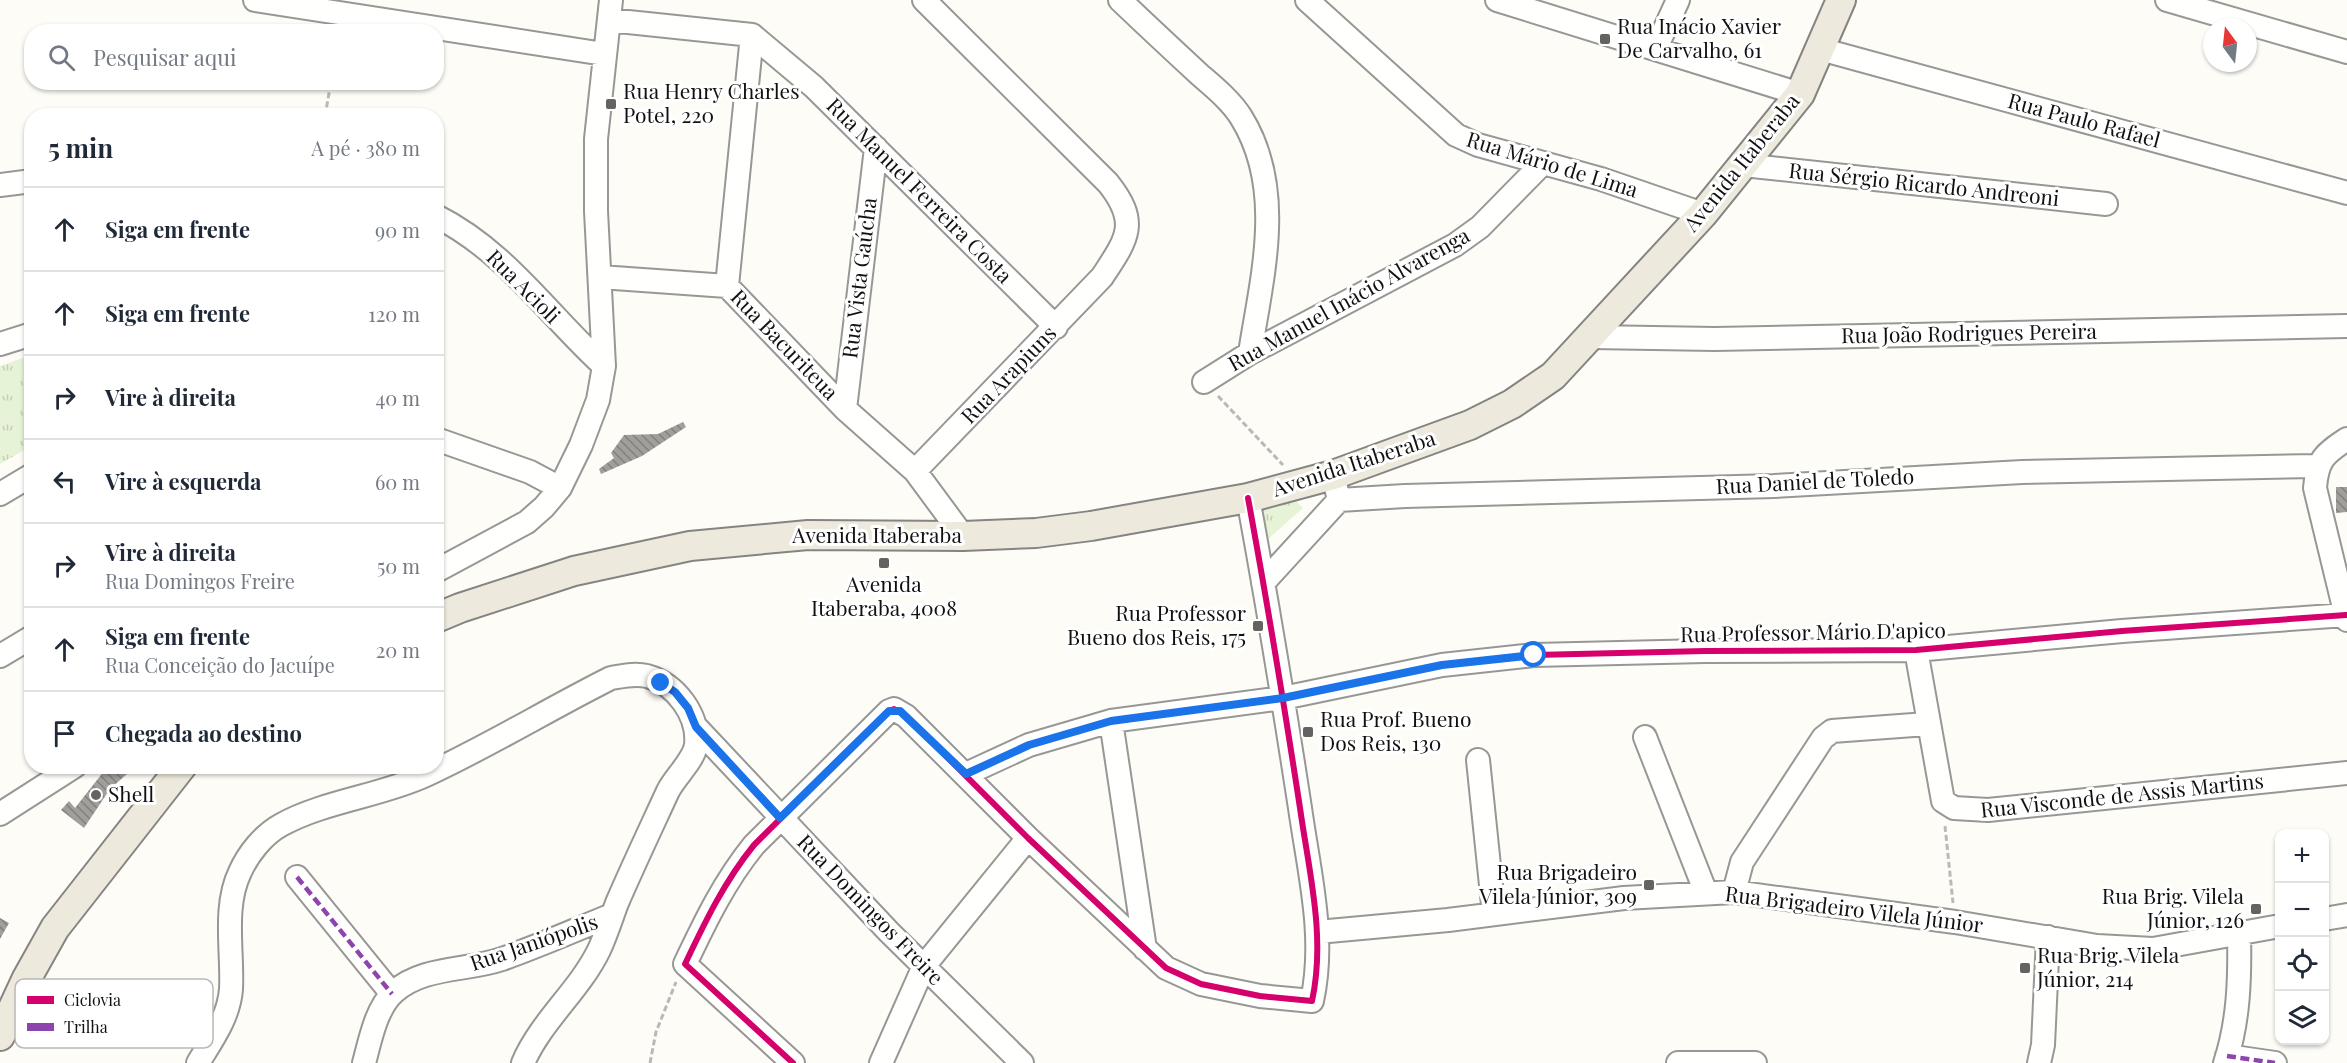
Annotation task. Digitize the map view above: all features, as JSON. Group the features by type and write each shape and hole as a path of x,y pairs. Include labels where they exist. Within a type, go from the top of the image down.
{"main road":[{"name":"Avenida Itaberaba","path":"444,610 574,571 690,546 808,536 963,536 1036,532 1091,526 1248,498 1301,484 1336,488 1512,404 1553,376 1703,214 1800,94 1841,0"},
{"path":"27,978 55,928 176,774"},
{"path":"0,1010 15,992"},
{"path":"0,1036 15,1004"}],"street":[{"path":"255,0 410,24"},
{"name":"Rua Arapiuns","path":"915,471 1102,277 1123,244 1128,229 1127,214 1122,201 1100,175 924,0"},
{"path":"1120,0 1241,116 1256,149 1267,193 1267,236 1250,353"},
{"name":"Rua Mário de Lima","path":"1307,0 1456,135 1478,145 1601,179 1703,214"},
{"path":"1497,0 1800,94"},
{"path":"1656,48 1678,0"},
{"path":"2167,0 2347,52"},
{"path":"444,567 527,522 544,507 560,488 594,411 604,366 596,211 596,139 610,10 752,35"},
{"path":"444,29 604,54"},
{"name":"Rua Manuel Ferreira Costa","path":"752,35 814,87 1056,327"},
{"name":"Rua Bacuriteua","path":"752,35 727,286 844,409 915,471 963,536"},
{"name":"Rua Paulo Rafael","path":"1820,49 2347,193"},
{"name":"Rua Vista Gaúcha","path":"844,409 876,148"},
{"name":"Rua Manuel Inácio Alvarenga","path":"1204,382 1250,353 1455,245 1480,227 1542,164"},
{"name":"Rua Sérgio Ricardo Andreoni","path":"1743,165 2106,204"},
{"path":"0,185 24,183"},
{"name":"Rua Acioli","path":"444,220 458,227 501,259 568,334 604,366"},
{"path":"600,277 727,286"},
{"name":"Rua João Rodrigues Pereira","path":"1591,337 1727,339 2347,326"},
{"path":"0,344 24,336"},
{"path":"2346,617 2314,488 2316,466 2330,450 2347,439"},
{"path":"444,442 530,472 560,488"},
{"name":"Rua Daniel de Toledo","path":"1336,488 1416,496 1774,486 2022,472 2316,466"},
{"path":"0,494 24,480"},
{"path":"1263,582 1336,488"},
{"path":"793,1063 685,964 711,907 734,870 780,818 889,711 894,709 900,711 1028,838 1166,968 1201,984 1260,996 1312,1001 1317,978 1318,932 1283,698 1248,498"},
{"name":"Rua Professor Mário D'apico","path":"966,774 1029,745 1111,721 1283,698 1442,665 1534,655 1705,651 1916,651 2122,631 2346,617"},
{"path":"0,656 24,642"},
{"path":"1916,651 1927,724 1943,801"},
{"name":"Rua Domingos Freire","path":"444,761 611,678 631,674 648,676 675,692 688,708 696,727 780,818 924,966 1023,1063"},
{"path":"1111,721 1145,949"},
{"path":"1734,892 1742,862 1823,738 1832,731 1927,724"},
{"path":"523,1063 532,1042 550,1022 599,951 612,915 670,786 696,748 696,727"},
{"path":"1645,737 1706,893"},
{"path":"1478,760 1494,914"},
{"name":"Rua Visconde de Assis Martins","path":"1943,801 1968,810 1988,810 2347,773"},
{"path":"0,814 62,774"},
{"name":"Rua Domingos Freire","path":"213,1039 225,1019 231,991 234,891 240,872 257,844 280,825 351,799 390,789 418,774"},
{"path":"881,1063 924,966 1028,838"},
{"path":"297,877 392,994 374,1029 364,1063"},
{"name":"Rua Brigadeiro Vilela Júnior","path":"1318,932 1624,898 1734,892 1955,922 2097,946 2153,949 2275,927"},
{"name":"Rua Janiópolis","path":"392,994 424,975 500,960 612,915"},
{"path":"2329,918 2347,915"},
{"path":"2239,933 2240,974 2234,1036 2226,1059 2275,1063"},
{"path":"2039,1063 2043,1045 2048,937"},
{"name":"Rua Domingos Freire","path":"198,1063 207,1048"},
{"path":"1678,1063 1738,1061 1755,1063"}],"path":[{"path":"326,108 330,90"},
{"path":"1204,382 1301,484"},
{"path":"1943,801 1955,922"},
{"path":"650,1063 656,1032 685,964"}],"green space":[{"path":"24,357 24,450 0,464 0,366"},
{"path":"1289,494 1303,508 1268,539 1260,501"}],"building":[{"path":"683,422 686,427 642,456 601,474 599,469 614,458 611,453 624,435 658,434"},
{"path":"2336,487 2347,487 2347,512 2336,513"},
{"name":"Shell","path":"102,774 127,774 110,789 84,828 61,810 69,801 75,808"},
{"path":"0,918 9,923 0,939"}],"marked path":[{"path":"297,877 392,994"},
{"path":"2227,1056 2275,1063"}],"cycle path":[{"path":"793,1063 685,964 724,888 754,845 889,711 894,709 906,716 1028,838 1166,968 1201,984 1260,996 1312,1001 1317,953 1315,905 1282,691 1248,498"},
{"path":"966,774 1029,745 1111,721 1283,698 1442,665 1534,655 1916,650 2122,631 2346,615"}],"place":[{"name":"Rua Inácio Xavier De Carvalho, 61","path":"1605,39"},
{"name":"Rua Henry Charles Potel, 220","path":"611,104"},
{"name":"Avenida Itaberaba, 4008","path":"884,563"},
{"name":"Rua Professor Bueno dos Reis, 175","path":"1258,626"},
{"name":"Rua Prof. Bueno Dos Reis, 130","path":"1308,732"},
{"name":"Shell","path":"96,795"},
{"name":"Rua Brigadeiro Vilela Júnior, 309","path":"1649,885"},
{"name":"Rua Brig. Vilela Júnior, 126","path":"2256,909"},
{"name":"Rua Brig. Vilela Júnior, 214","path":"2025,968"}],"route":[{"path":"661,683 675,692 688,708 696,727 780,818 889,711 894,709 900,711 966,774 1029,745 1111,721 1283,698 1442,665 1534,655"}]}
